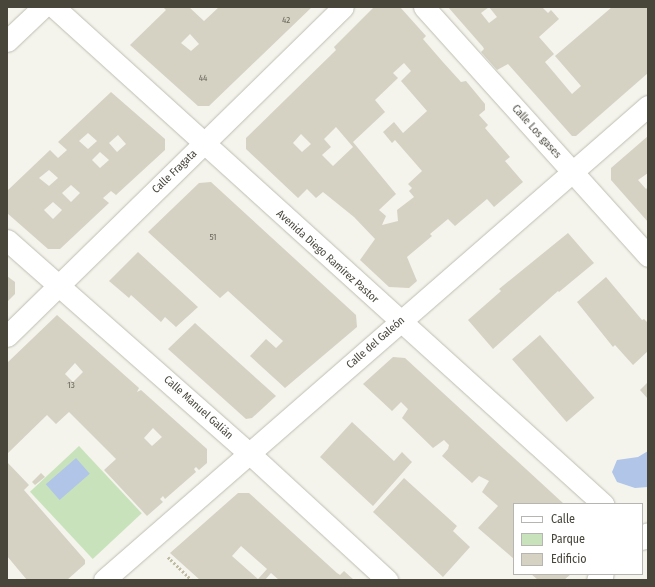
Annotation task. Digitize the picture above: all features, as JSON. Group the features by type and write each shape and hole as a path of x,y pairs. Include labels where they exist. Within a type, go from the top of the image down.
{"street":[{"path":"7,41 43,7"},
{"name":"Avenida Diego Ramírez Pastor","path":"54,7 399,322 602,503"},
{"name":"Calle Fragata","path":"7,336 343,7"},
{"name":"Calle Los gases","path":"424,7 648,256"},
{"name":"Calle del Galeón","path":"104,580 648,106"},
{"name":"Calle Manuel Galián","path":"7,240 249,453 387,580"}],"path":[{"path":"150,540 192,580"}],"green space":[{"path":"79,446 142,513 93,559 30,492"}],"water":[{"path":"648,451 648,487 635,488 617,482 612,472 617,460 638,457"},
{"path":"76,458 90,474 60,500 46,484"}],"building":[{"path":"163,7 189,7 204,21 219,7 312,7 209,106 198,106 130,45 166,10","holes":["190,34 199,44 191,51 181,43"]},
{"path":"374,7 400,7 426,36 423,39 442,61 461,82 466,81 485,104 485,110 479,115 488,125 485,128 510,157 505,161 523,182 494,207 487,199 455,226 448,219 430,234 432,236 407,257 417,281 409,288 389,287 360,260 375,239 354,217 323,192 316,198 307,189 298,198 246,149 246,138 336,50 334,47","holes":["404,63 411,71 401,81 427,111 403,133 394,122 383,132 392,143 395,140 422,171 408,184 412,188 409,191 414,197 397,210 398,221 382,225 386,216 379,210 396,194 353,142 385,112 375,100 398,78 393,73","336,127 353,147 333,166 322,155 331,147 324,139","301,134 311,144 302,152 293,143"]},
{"path":"448,7 489,7 542,7 548,13 551,10 559,19 539,37 554,54 545,62 572,94 581,86 555,56 612,7 648,7 648,73 576,136 572,136 508,64 497,70 481,52 484,49","holes":["489,7 497,17 489,23 481,13"]},
{"path":"111,92 165,139 165,150 116,195 111,191 103,198 109,203 60,249 48,249 7,213 7,191 50,150 58,158 67,150 58,142","holes":["88,133 97,141 88,149 79,141","118,135 126,144 117,152 109,143","100,152 109,160 100,168 92,160","49,170 58,178 49,186 39,178","71,185 80,193 71,202 62,193","53,202 62,210 53,219 44,210"]},
{"path":"648,136 648,173 638,180 646,189 648,187 648,222 611,180 611,168"},
{"path":"211,182 356,315 357,327 285,388 250,356 266,339 276,348 283,341 228,291 220,298 148,232 199,183"},
{"path":"568,233 594,263 559,292 558,291 493,349 468,320 501,291 499,289"},
{"path":"138,252 198,307 176,327 165,317 161,322 131,295 129,298 109,281"},
{"path":"7,276 15,282 15,294 7,302"},
{"path":"606,277 642,320 644,319 648,323 648,351 633,365 615,345 613,347 577,302"},
{"path":"57,315 139,388 137,392 141,390 207,449 207,463 199,470 196,467 194,469 196,472 165,499 163,496 160,499 163,502 147,516 104,470 116,459 69,412 56,424 47,415 7,454 7,363","holes":["75,363 83,372 73,382 65,374","153,428 162,437 152,446 144,438"]},
{"path":"195,323 276,396 252,418 246,419 168,349"},
{"path":"540,335 594,398 567,422 512,359"},
{"path":"393,357 405,358 563,503 513,503 513,558 478,528 498,506 482,492 489,481 479,476 472,483 442,456 448,449 449,445 444,440 433,448 402,418 408,409 401,402 392,411 363,384"},
{"path":"648,382 648,399 640,390"},
{"path":"352,422 394,461 402,452 412,462 373,506 320,457"},
{"path":"7,462 29,485 24,490 85,560 85,564 67,580 27,580 7,556"},
{"path":"41,473 45,477 35,485 32,482"},
{"path":"404,478 457,526 453,531 470,547 443,577 373,512"},
{"path":"238,493 249,493 337,573 340,575 344,571 354,580 279,580 271,573 265,580 200,580 170,553","holes":["241,546 267,569 258,579 232,556"]},
{"path":"532,575 570,575 564,580 538,580"}]}
